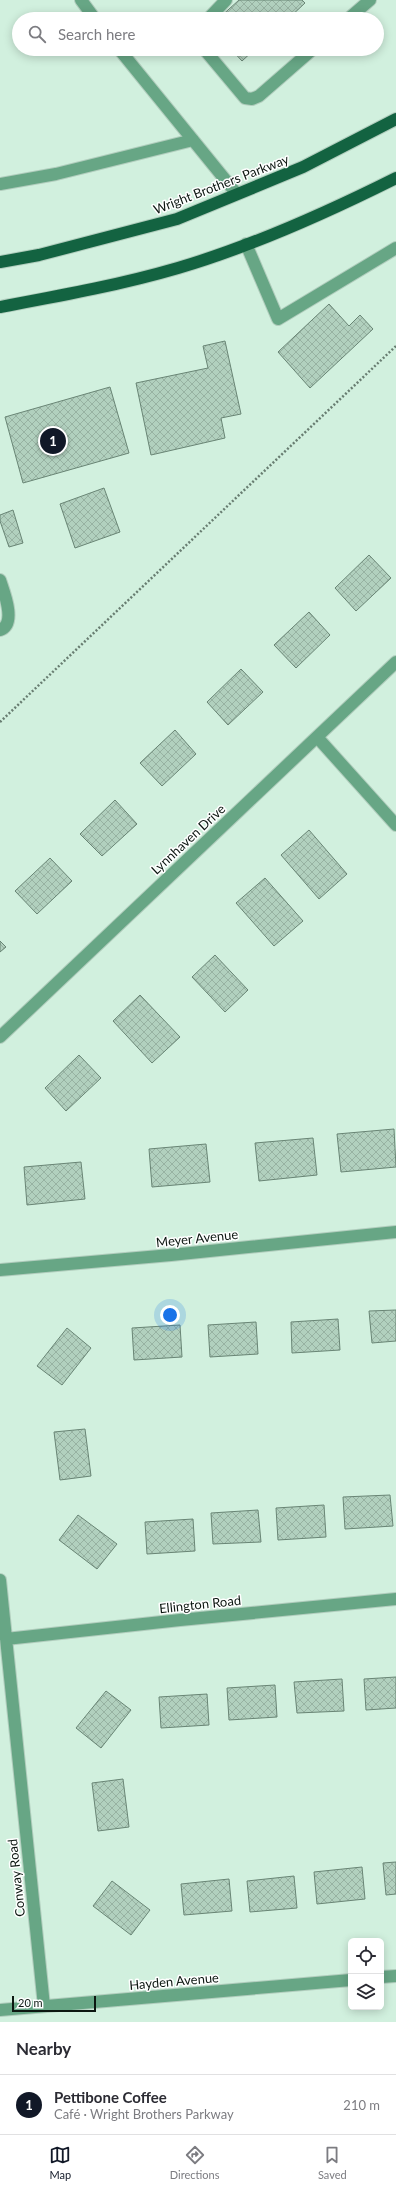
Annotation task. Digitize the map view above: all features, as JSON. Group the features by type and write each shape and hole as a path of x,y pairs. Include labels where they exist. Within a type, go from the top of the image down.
{"main road":[{"name":"Wright Brothers Parkway","path":"0,262 40,255 177,220 236,193 303,167 396,119"},
{"path":"0,307 82,291 178,268 321,215 396,178"}],"street":[{"path":"81,0 90,12"},
{"path":"215,12 226,0"},
{"path":"356,12 370,0"},
{"path":"125,56 236,193"},
{"path":"210,56 245,98 252,99 258,96 305,56"},
{"path":"0,184 56,174 193,140"},
{"path":"246,244 278,319 396,248"},
{"path":"0,580 5,594 9,619 4,629 0,630"},
{"name":"Lynnhaven Drive","path":"0,1037 396,662"},
{"path":"318,737 396,825"},
{"name":"Meyer Avenue","path":"0,1270 171,1255 396,1232"},
{"name":"Conway Road","path":"0,1580 44,2006"},
{"name":"Ellington Road","path":"6,1639 188,1619 396,1599"},
{"path":"384,1978 396,1976"},
{"name":"Hayden Avenue","path":"0,2010 348,1980"}],"path":[{"path":"0,722 396,346"}],"building":[{"path":"239,0 302,0 305,3 295,12 226,12"},
{"path":"237,56 247,56 242,61"},
{"path":"329,304 349,326 360,315 373,329 310,388 278,352"},
{"path":"225,341 241,414 221,418 225,438 151,455 136,383 208,368 203,346"},
{"path":"110,387 129,453 23,483 5,417"},
{"path":"104,488 120,532 75,548 60,504"},
{"path":"13,510 23,543 9,547 0,521 0,515"},
{"path":"369,555 391,578 356,611 335,588"},
{"path":"309,612 330,635 296,668 274,645"},
{"path":"241,669 263,692 228,725 207,702"},
{"path":"175,730 196,754 162,786 140,763"},
{"path":"115,800 137,824 102,856 80,834"},
{"path":"309,830 347,874 319,899 281,855"},
{"path":"50,858 72,881 37,914 15,891"},
{"path":"265,878 303,921 274,946 236,903"},
{"path":"0,941 6,947 0,952"},
{"path":"215,955 248,990 225,1012 192,977"},
{"path":"140,995 180,1037 152,1063 113,1021"},
{"path":"79,1055 101,1078 66,1111 45,1088"},
{"path":"394,1129 396,1167 341,1172 337,1134"},
{"path":"313,1138 317,1175 259,1181 255,1143"},
{"path":"206,1144 210,1182 152,1187 149,1149"},
{"path":"81,1162 85,1199 27,1205 24,1167"},
{"path":"396,1310 396,1341 372,1343 369,1311"},
{"path":"338,1319 340,1350 292,1353 291,1322"},
{"path":"256,1322 258,1354 210,1357 208,1325"},
{"path":"180,1325 182,1357 134,1360 132,1328"},
{"path":"67,1328 91,1348 62,1385 37,1366"},
{"path":"85,1429 91,1476 60,1480 54,1432"},
{"path":"390,1495 393,1526 345,1529 343,1497"},
{"path":"324,1505 326,1537 278,1540 276,1508"},
{"path":"258,1510 261,1542 213,1544 211,1513"},
{"path":"78,1515 117,1544 97,1569 59,1540"},
{"path":"193,1519 195,1551 147,1554 145,1522"},
{"path":"396,1677 396,1708 366,1710 364,1679"},
{"path":"342,1679 344,1711 297,1713 294,1682"},
{"path":"275,1685 277,1717 229,1720 227,1688"},
{"path":"106,1691 131,1710 101,1748 76,1728"},
{"path":"207,1694 209,1725 161,1728 159,1697"},
{"path":"123,1779 129,1827 98,1831 92,1783"},
{"path":"396,1862 396,1894 386,1895 383,1863"},
{"path":"362,1867 365,1899 317,1904 314,1872"},
{"path":"294,1876 297,1908 250,1912 247,1881"},
{"path":"229,1879 232,1911 184,1915 181,1884"},
{"path":"112,1881 150,1910 131,1935 93,1906"}],"place":[{"name":"Pettibone Coffee","path":"53,441"}]}
